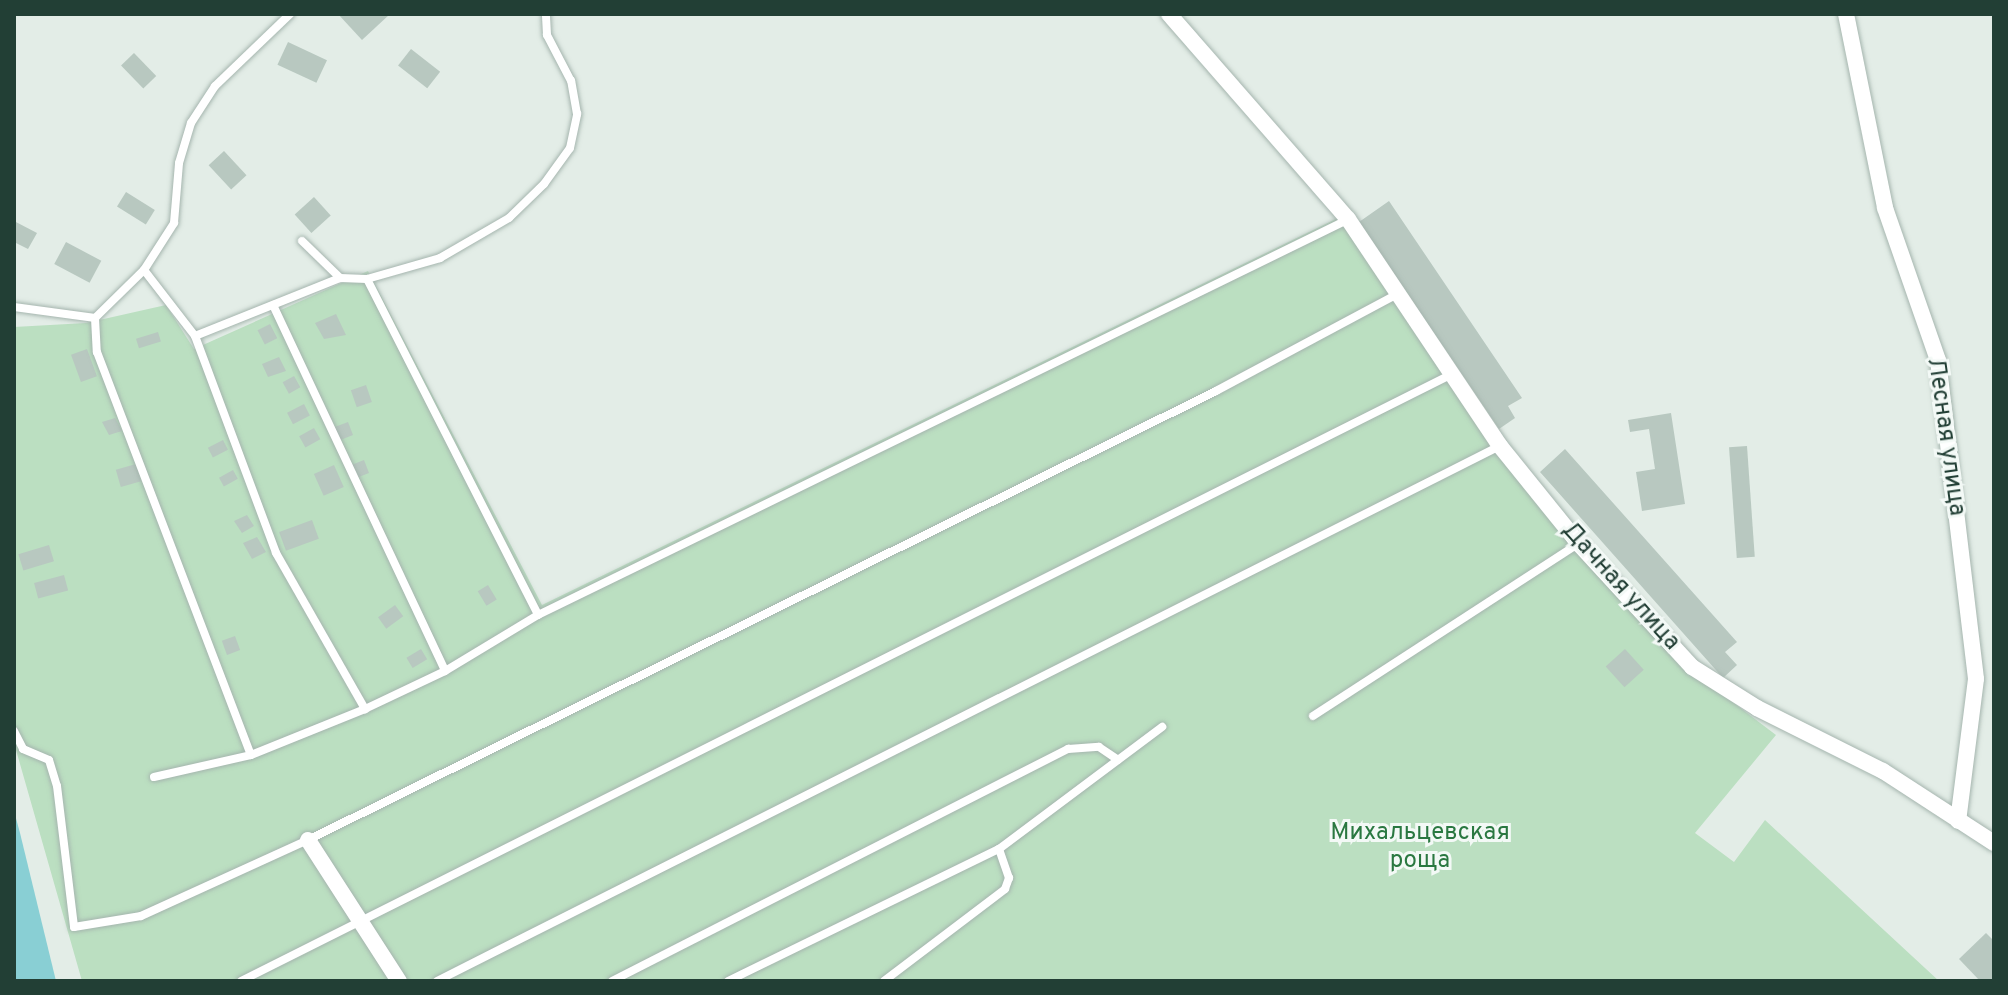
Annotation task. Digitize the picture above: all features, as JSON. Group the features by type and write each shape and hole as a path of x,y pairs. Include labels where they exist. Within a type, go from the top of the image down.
{"street":[{"name":"Дачная улица","path":"1169,14 1348,219 1500,446 1579,544 1692,667 1757,708 1883,771 1994,843"},
{"name":"Лесная улица","path":"1846,14 1885,208 1938,360 1976,679 1958,821"},
{"path":"308,840 399,981"}],"lane":[{"path":"251,755 97,352 95,318 144,270 174,223 179,163 191,123 215,86 290,14"},
{"path":"195,336 340,278 367,279 440,258 509,218 544,184 570,148 577,114 571,81 547,35 546,14"},
{"path":"154,777 251,755 365,709 445,671 538,615 1348,219"},
{"path":"302,241 340,278"},
{"path":"144,270 195,336 276,553 365,709"},
{"path":"367,279 538,615"},
{"path":"14,731 23,749 49,760 57,786 74,927 141,916 308,840 1216,391 1398,294"},
{"path":"273,305 445,671"},
{"path":"14,307 95,318"},
{"path":"241,981 1452,374"},
{"path":"437,981 1500,446"},
{"path":"1313,716 1579,544"},
{"path":"728,981 999,849 1162,727"},
{"path":"612,981 1068,749 1099,747 1118,760"},
{"path":"884,981 899,977 1005,889 1009,872 999,849"}],"green space":[{"name":"Михальцевская роща","path":"1340,217 1496,449 1689,669 1776,735 1695,833 1734,862 1765,820 1939,981 82,981 14,743 14,327 86,323 166,305 194,349 368,271 542,605"}],"water":[{"path":"14,811 20,833 56,981 14,981"}],"building":[{"path":"338,14 390,14 362,40"},
{"path":"288,42 327,60 316,83 277,65"},
{"path":"411,49 440,72 427,88 398,66"},
{"path":"134,53 156,76 143,89 121,66"},
{"path":"224,151 247,175 231,189 209,165"},
{"path":"126,192 155,210 146,224 117,206"},
{"path":"314,197 331,216 311,233 295,214"},
{"path":"1389,201 1522,398 1508,406 1515,418 1499,429 1359,222"},
{"path":"14,221 37,233 28,249 14,242"},
{"path":"66,242 101,261 90,283 54,264"},
{"path":"336,314 346,335 324,339 315,323"},
{"path":"270,324 277,338 265,345 258,330"},
{"path":"158,332 161,342 139,348 136,339"},
{"path":"87,349 97,376 81,382 71,355"},
{"path":"279,357 286,371 268,377 262,364"},
{"path":"294,376 300,387 289,394 283,382"},
{"path":"366,385 372,402 357,407 351,390"},
{"path":"304,404 310,416 293,424 287,413"},
{"path":"1671,413 1685,504 1642,511 1636,472 1655,469 1649,429 1630,432 1628,420"},
{"path":"115,418 122,431 109,435 102,422"},
{"path":"348,422 353,435 337,441 332,428"},
{"path":"314,428 320,439 305,448 299,436"},
{"path":"223,440 228,450 213,458 208,448"},
{"path":"1747,446 1755,557 1737,558 1729,447"},
{"path":"1565,449 1737,642 1725,652 1737,665 1723,678 1540,472"},
{"path":"364,460 369,473 355,478 350,465"},
{"path":"136,464 141,481 121,487 116,470"},
{"path":"334,465 344,487 324,496 314,474"},
{"path":"233,470 238,479 224,487 219,478"},
{"path":"247,515 254,526 242,533 234,521"},
{"path":"312,520 319,539 286,551 279,532"},
{"path":"257,537 266,552 252,559 243,543"},
{"path":"49,545 54,561 23,571 18,554"},
{"path":"64,575 68,590 38,598 34,583"},
{"path":"488,585 497,600 486,606 478,591"},
{"path":"395,605 403,616 386,629 378,617"},
{"path":"235,636 240,650 227,655 222,641"},
{"path":"421,649 427,659 413,668 406,658"},
{"path":"1625,649 1644,670 1624,687 1606,666"},
{"path":"1986,933 1994,941 1994,981 1980,981 1959,959"}]}
